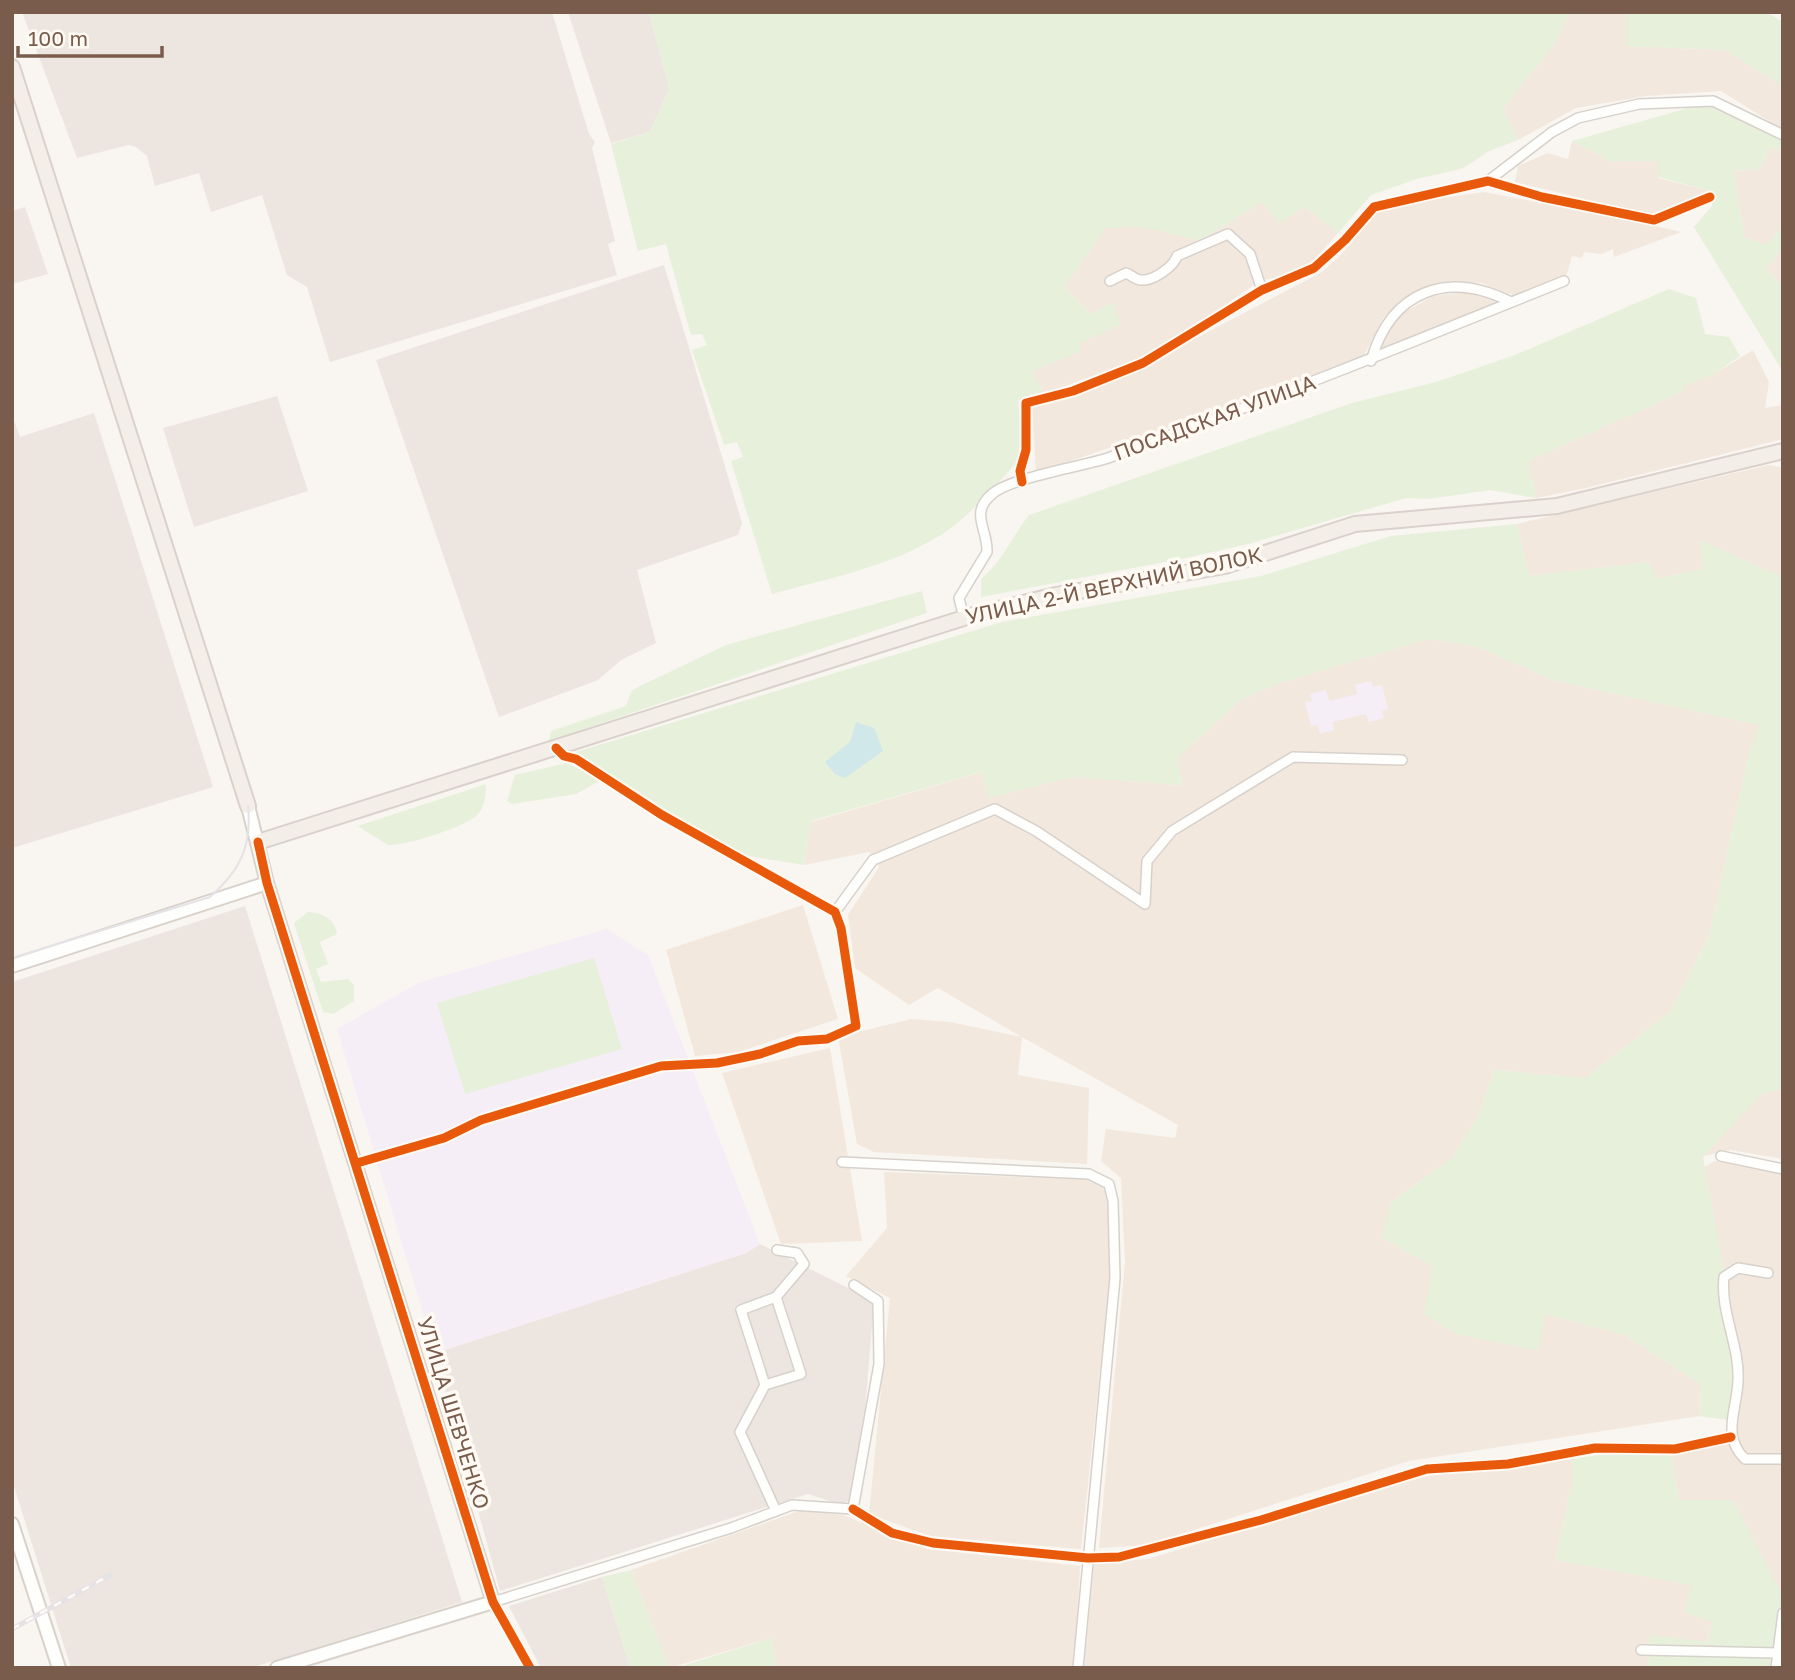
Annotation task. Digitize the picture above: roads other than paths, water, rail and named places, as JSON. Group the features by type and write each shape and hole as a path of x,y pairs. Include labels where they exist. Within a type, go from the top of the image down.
{"main road":[{"path":"12,67 248,806"},
{"name":"УЛИЦА 2-Й ВЕРХНИЙ ВОЛОК","path":"258,842 964,618 1056,595 1225,566 1355,524 1557,506 1620,493 1783,451"}],"street":[{"path":"1022,482 1020,471 1027,450 1026,403 1073,391 1143,363 1262,290 1314,268 1345,240 1374,206 1488,181 1552,132 1578,118 1639,104 1713,101 1783,135"},
{"path":"1488,181 1542,197 1654,220 1710,197"},
{"path":"1110,281 1126,273 1140,280 1150,279 1174,263 1177,256 1228,234 1250,254 1262,290"},
{"name":"ПОСАДСКАЯ УЛИЦА","path":"964,618 959,598 987,552 979,522 980,509 995,492 1105,459 1371,360 1564,281"},
{"path":"1371,360 1385,323 1419,295 1444,287 1486,289 1511,302"},
{"path":"357,1163 444,1138 481,1120 661,1066 717,1063 760,1054 798,1041 827,1040 856,1026 841,928 835,912 662,815 576,759 564,756 556,748"},
{"path":"835,912 873,860 995,809 1036,831 1145,904 1147,861 1172,831 1293,757 1402,760"},
{"name":"УЛИЦА ШЕВЧЕНКО","path":"248,806 267,883 493,1602 530,1668"},
{"path":"12,965 267,883"},
{"path":"1721,1156 1783,1169"},
{"path":"842,1163 1089,1174 1109,1184 1113,1200 1115,1278 1078,1668"},
{"path":"765,1385 741,1310 776,1297 804,1264 797,1253 777,1250"},
{"path":"1768,1273 1738,1268 1724,1277 1722,1293 1739,1379 1731,1437 1734,1448 1745,1459 1783,1460"},
{"path":"853,1509 879,1364 878,1301 854,1285"},
{"path":"776,1297 801,1374 765,1385 740,1432 776,1511"},
{"path":"277,1668 493,1602 792,1505 853,1509 892,1533 933,1543 1088,1558 1119,1557 1255,1522 1427,1469 1508,1464 1595,1448 1675,1449 1731,1437"},
{"path":"12,1524 59,1668"},
{"path":"1776,1668 1783,1613"},
{"path":"1641,1650 1778,1653"}],"water":[{"path":"856,722 874,728 883,751 845,778 835,774 825,762 850,742"}],"tram line":[{"path":"12,958 210,897 229,877 242,857 248,833 248,806"}],"railway":[{"path":"12,1629 110,1575"}]}
